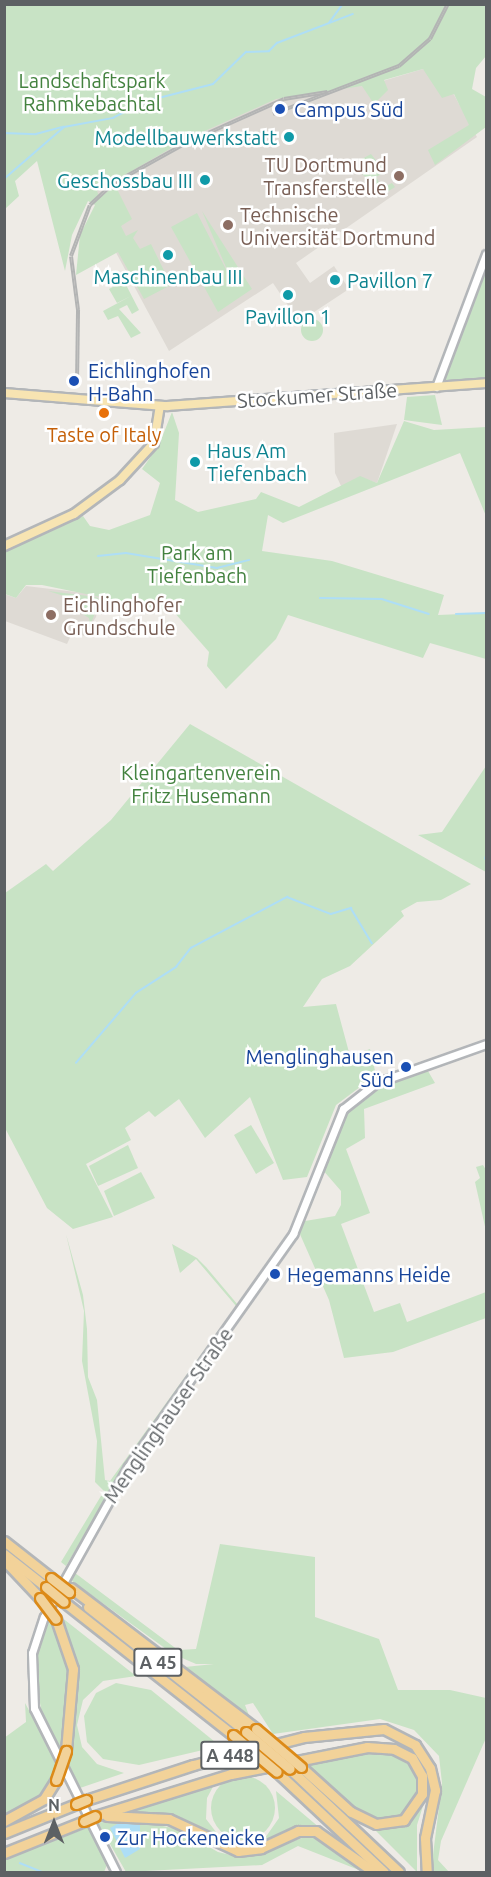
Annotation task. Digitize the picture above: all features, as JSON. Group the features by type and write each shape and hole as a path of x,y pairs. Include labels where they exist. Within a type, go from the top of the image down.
{"highway":[{"name":"A 45","path":"4,1540 70,1590 246,1732 290,1769 399,1872"},
{"name":"A 45","path":"4,1554 233,1735 277,1772 384,1872"},
{"path":"4,1560 40,1598 56,1619 73,1669 66,1751 56,1779 35,1806 4,1821"},
{"name":"A 448","path":"4,1853 95,1818 214,1778 332,1751 387,1748 415,1762 422,1794 408,1816 376,1824 347,1808 301,1767 256,1729 70,1590"},
{"name":"A 448","path":"4,1833 86,1800 281,1743 350,1728 384,1729 415,1745 433,1778 424,1846 427,1872"},
{"path":"95,1818 154,1815 238,1851 261,1848 298,1831 316,1831 374,1872"}],"main road":[{"name":"Stockumer Straße","path":"4,393 160,406 486,382"},
{"path":"4,546 74,514 120,480 154,443 160,406"}],"street":[{"path":"436,387 486,254"},
{"name":"Menglinghauser Straße","path":"116,1872 34,1707 32,1653 44,1617 128,1467 288,1242 343,1109 376,1083 486,1044"}],"shaded area":[{"name":"Technische Universität Dortmund","path":"423,69 453,93 477,137 296,263 310,283 334,266 349,289 299,322 273,283 169,351 113,247 88,185 298,87 366,86"},
{"path":"397,424 377,483 360,477 342,488 335,473 334,433"},
{"name":"Eichlinghofer Grundschule","path":"26,586 101,595 96,617 84,636 73,631 67,644 5,621 4,594 16,598"}],"green space":[{"name":"Landschaftspark Rahmkebachtal","path":"5,5 486,5 486,56 476,68 472,89 486,97 486,127 435,165 428,150 469,125 454,94 442,98 423,69 384,80 388,90 374,104 362,86 276,99 187,139 97,191 100,198 115,185 132,219 121,226 126,236 138,230 133,238 140,249 151,244 171,285 144,299 118,252 76,275 80,235 95,205 88,201 72,235 65,271 37,161 15,181 19,196 5,209"},
{"path":"371,154 385,172 376,177 382,188 392,183 395,187 384,194 362,174 360,160"},
{"path":"202,211 252,289 218,312 171,227 197,213 231,279"},
{"path":"478,272 486,275 486,379 436,387"},
{"path":"124,281 139,310 132,314 127,305 119,309 141,333 131,338 118,316 108,320 103,311 131,296 117,303 109,289"},
{"path":"308,319 316,319 323,326 323,334 316,341 308,341 301,334 301,326"},
{"path":"435,395 442,425 404,420 407,397"},
{"name":"Park am Tiefenbach","path":"172,412 179,433 175,500 198,512 256,499 261,492 299,507 360,476 377,483 404,421 434,430 486,427 486,516 460,453 283,523 268,515 262,551 332,561 444,595 438,615 486,613 486,659 430,643 423,658 288,615 276,639 226,689 207,666 209,652 174,612 42,585 26,585 16,598 5,594 5,552 83,516 90,526 109,530 150,515 160,483 142,469 159,445"},
{"path":"48,591 96,597 100,600 90,626 89,618 73,608 82,606 80,601"},
{"name":"Kleingartenverein Fritz Husemann","path":"190,724 471,884 441,900 417,902 401,911 404,916 350,966 322,979 303,1007 336,1004 350,1056 370,1049 376,1075 336,1105 307,1177 283,1180 250,1097 205,1138 179,1099 155,1117 149,1111 125,1128 131,1140 86,1164 113,1217 73,1229 47,1208 5,1128 5,893 46,864 53,871 111,820"},
{"path":"486,766 486,872 418,835 442,832"},
{"path":"428,1071 435,1083 364,1109 365,1138 346,1149 370,1213 341,1224 374,1312 400,1303 407,1322 486,1292 486,1318 393,1352 344,1358 329,1300 299,1232 305,1221 335,1216 341,1205 341,1191 322,1169 345,1112 378,1087"},
{"path":"251,1125 274,1163 256,1174 234,1135"},
{"path":"128,1145 138,1168 98,1186 89,1166"},
{"path":"483,1165 486,1170 486,1231 475,1182 480,1178 476,1167"},
{"path":"141,1172 155,1198 114,1216 104,1191"},
{"path":"66,1234 83,1295 87,1329 88,1377 97,1400 105,1480 110,1481 236,1306 196,1259 180,1273 172,1244 197,1258 238,1305 131,1456 66,1566 61,1562 104,1491 95,1482 97,1441 82,1361 84,1311"},
{"path":"220,1544 315,1557 315,1617 379,1639 398,1690 450,1690 486,1698 486,1738 441,1841 438,1860 449,1872 434,1872 432,1863 442,1783 439,1756 414,1730 380,1719 273,1734 253,1703 245,1705 250,1718 185,1667 214,1664 196,1664 173,1654 72,1581 75,1573 178,1650 196,1649"},
{"path":"56,1613 136,1676 103,1681 83,1700 77,1725 82,1747 97,1764 124,1773 80,1788 68,1765 77,1674"},
{"path":"50,1616 70,1663 61,1753 42,1714 36,1681 37,1644"},
{"path":"116,1683 151,1690 220,1746 139,1765 103,1759 87,1742 84,1716 96,1693"},
{"path":"25,1703 56,1760 54,1777 40,1796 4,1817 4,1738 26,1722"},
{"path":"366,1750 394,1753 416,1771 419,1792 401,1816 376,1820 364,1815 304,1761"},
{"path":"243,1776 261,1782 269,1790 275,1808 269,1826 261,1834 243,1840 225,1834 217,1826 211,1808 217,1790 225,1782"},
{"path":"215,1783 207,1798 206,1819 223,1841 246,1846 265,1838 279,1818 276,1791 320,1828 240,1849 162,1814 119,1813"},
{"path":"429,1787 417,1825 417,1872 371,1826 408,1820"},
{"path":"122,1818 178,1829 218,1852 243,1858 311,1835 364,1872 298,1846 262,1865 126,1872 98,1823"},
{"path":"89,1827 107,1865 104,1872 5,1872 5,1860"}],"water":[{"path":"121,1822 140,1823 140,1849 125,1858 110,1828"}],"waterway":[{"path":"329,23 343,4"},
{"path":"4,179 64,127 113,118 147,101 213,84 246,52 269,51 277,43 353,14"},
{"path":"4,133 36,134 63,127"},
{"path":"98,556 126,553 217,568 249,560"},
{"path":"320,598 382,599 429,614"},
{"path":"456,614 486,613"},
{"path":"76,1063 136,993 176,967 191,948 287,897 331,914 351,908 372,943"},
{"path":"20,1863 42,1872"}],"railway":[{"path":"273,114 399,66 430,39 448,4"},
{"path":"77,384 78,310 71,256 90,205 114,183 188,142 284,99 327,92"}],"place":[{"name":"Campus Süd","path":"280,109"},
{"name":"Modellbauwerkstatt","path":"289,137"},
{"name":"TU Dortmund Transferstelle","path":"399,176"},
{"name":"Geschossbau III","path":"205,180"},
{"name":"Technische Universität Dortmund","path":"228,225"},
{"name":"Maschinenbau III","path":"168,255"},
{"name":"Pavillon 7","path":"335,280"},
{"name":"Pavillon 1","path":"288,295"},
{"name":"Eichlinghofen H-Bahn","path":"74,381"},
{"name":"Taste of Italy","path":"104,413"},
{"name":"Haus Am Tiefenbach","path":"195,462"},
{"name":"Eichlinghofer Grundschule","path":"51,615"},
{"name":"Menglinghausen Süd","path":"406,1067"},
{"name":"Hegemanns Heide","path":"275,1274"},
{"name":"Zur Hockeneicke","path":"105,1837"}]}
